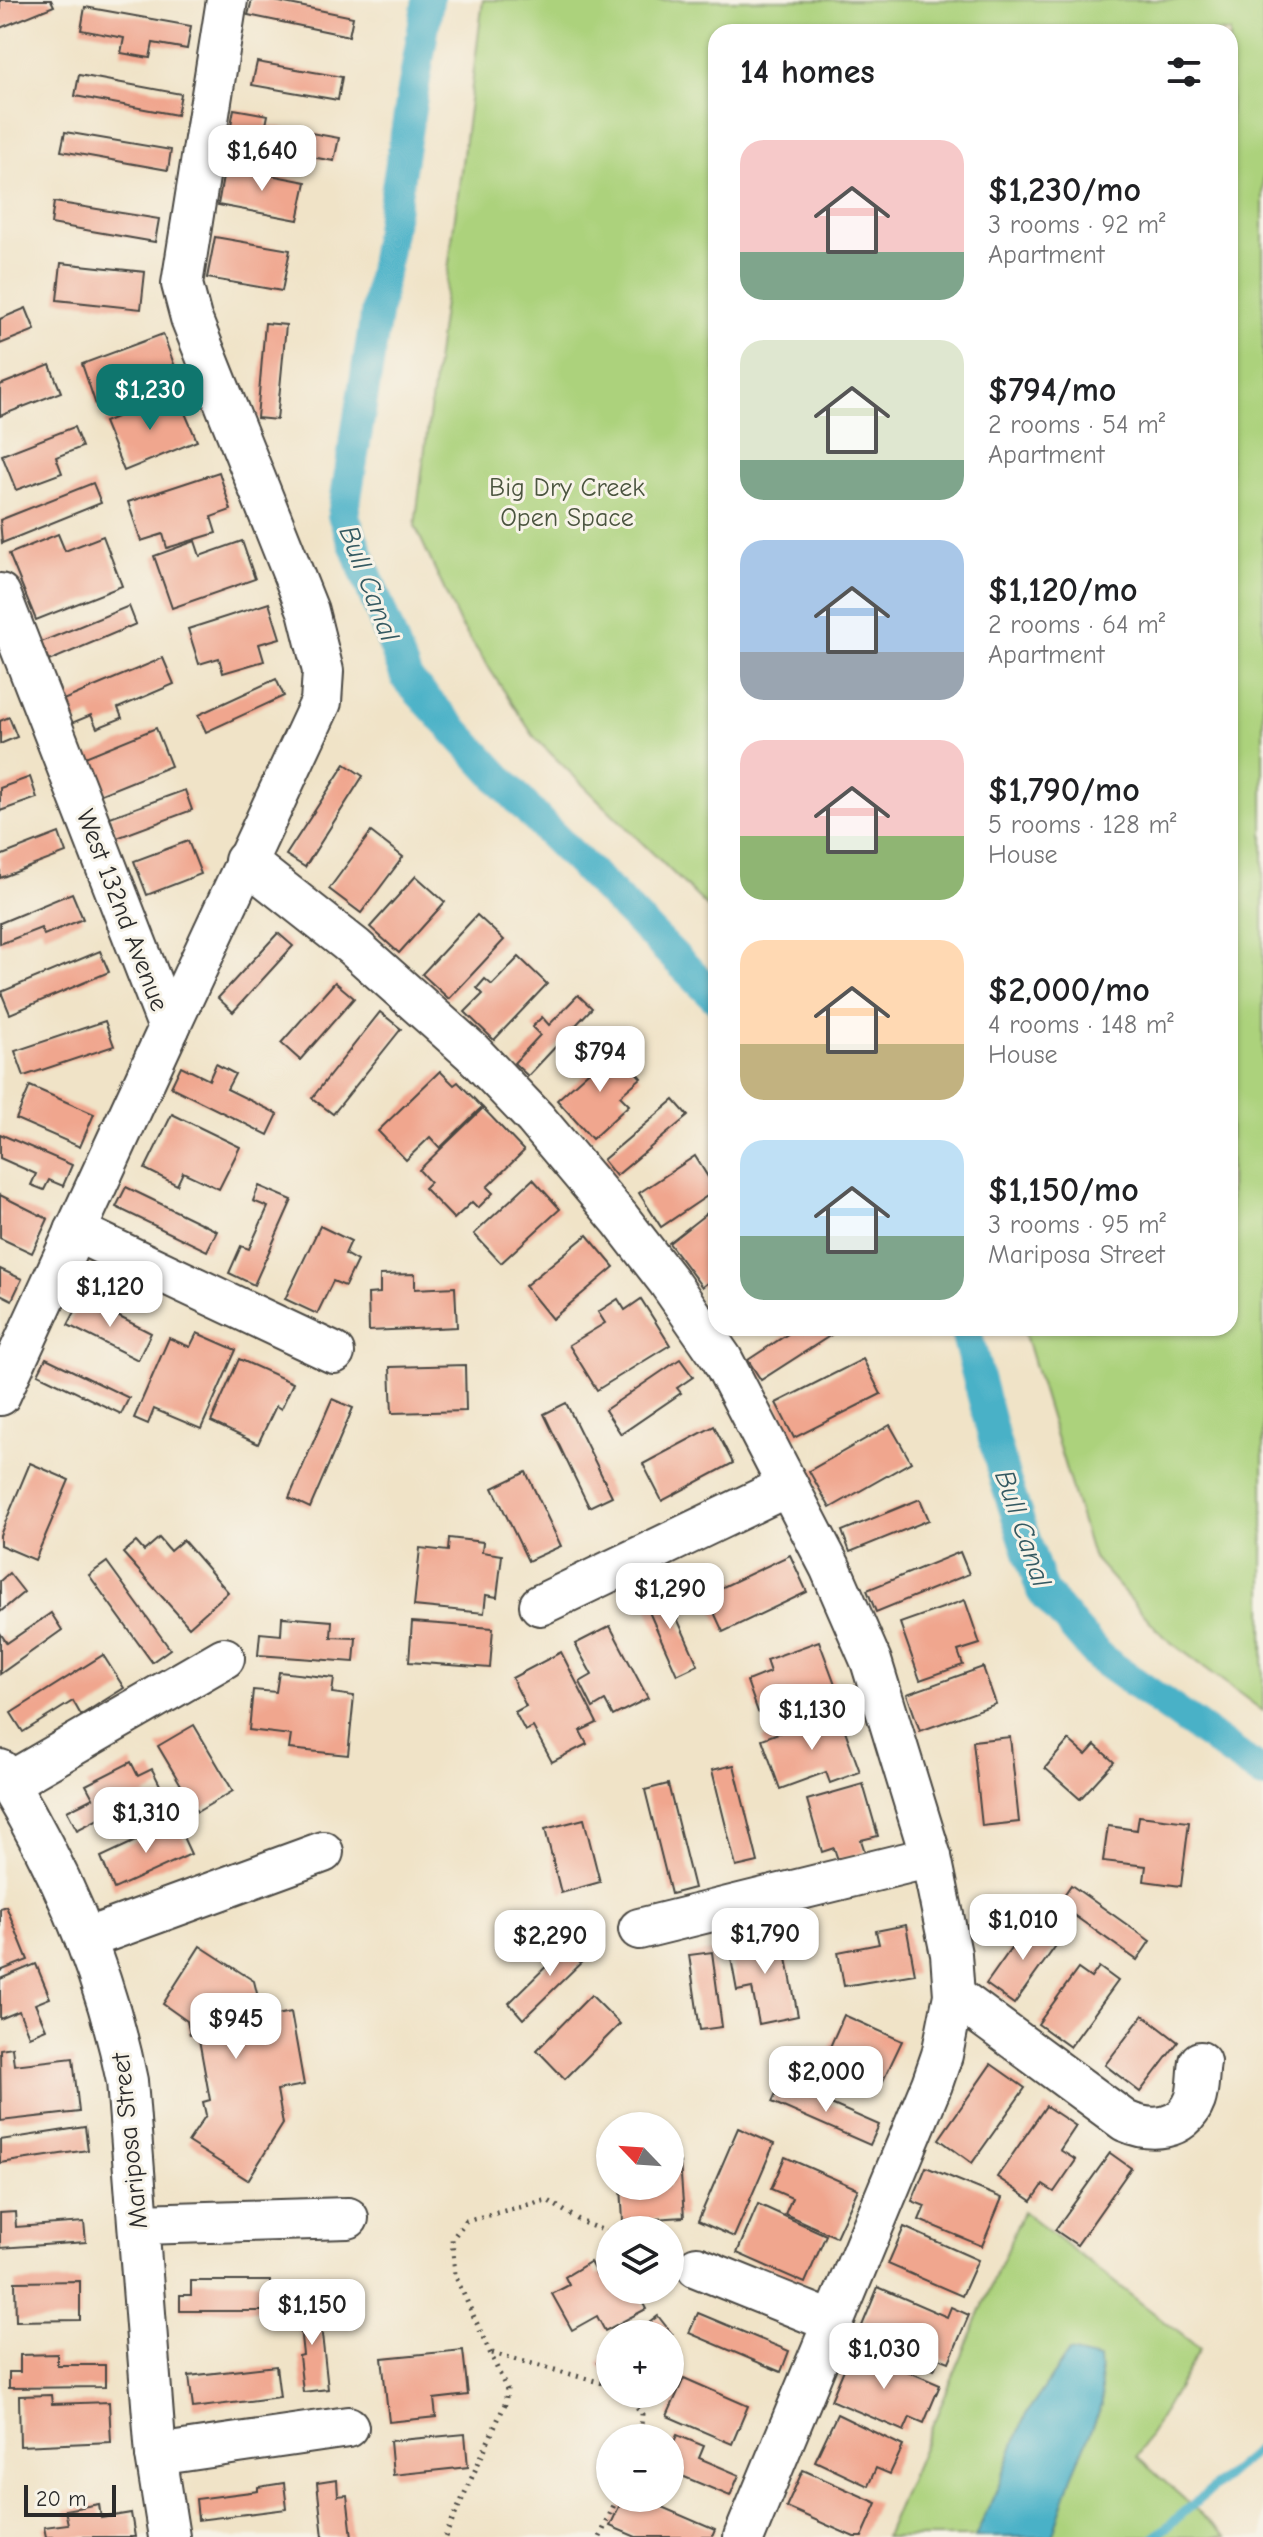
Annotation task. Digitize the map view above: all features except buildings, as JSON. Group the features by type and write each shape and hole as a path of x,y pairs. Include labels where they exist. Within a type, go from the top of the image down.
{"street":[{"path":"169,1028 321,702 323,671 308,611 191,318 182,284 227,0"},
{"name":"West 132nd Avenue","path":"0,594 169,1028 0,1395"},
{"path":"245,861 354,947 472,1052 535,1118 620,1219 722,1359 830,1567 871,1661 931,1857 951,1954 954,1995 942,2055 744,2537"},
{"path":"75,1231 334,1353"},
{"path":"540,1605 788,1486"},
{"path":"4,1777 224,1658"},
{"name":"Mariposa Street","path":"4,1777 59,1877 85,1939 118,2038 127,2081 156,2455 169,2537"},
{"path":"85,1939 323,1852"},
{"path":"639,1929 931,1857"},
{"path":"954,1995 1125,2121 1140,2128 1164,2129 1188,2111 1195,2100 1200,2062"},
{"path":"139,2224 348,2218"},
{"path":"697,2267 833,2322"},
{"path":"156,2455 348,2427"}],"path":[{"path":"445,2537 505,2404 507,2390 455,2275 452,2239 466,2221 547,2200 596,2228"},
{"path":"491,2352 596,2381"},
{"path":"600,2537 611,2512"}],"green space":[{"name":"Big Dry Creek Open Space","path":"483,0 1263,0 1263,1711 1164,1637 1092,1556 1025,1336 1238,1336 1238,24 708,24 708,907 535,738 460,624 415,526"},
{"path":"1023,2211 1200,2349 1137,2457 1227,2537 885,2537"}],"water":[{"path":"1069,2352 1099,2359 1102,2405 1072,2476 1052,2537 975,2537 1025,2416"}],"waterway":[{"name":"Bull Canal","path":"428,0 343,515 407,679 545,828 708,990"},
{"name":"Bull Canal","path":"967,1336 1005,1480 1042,1591 1100,1658 1263,1774"},
{"path":"1155,2537 1263,2445"}]}
